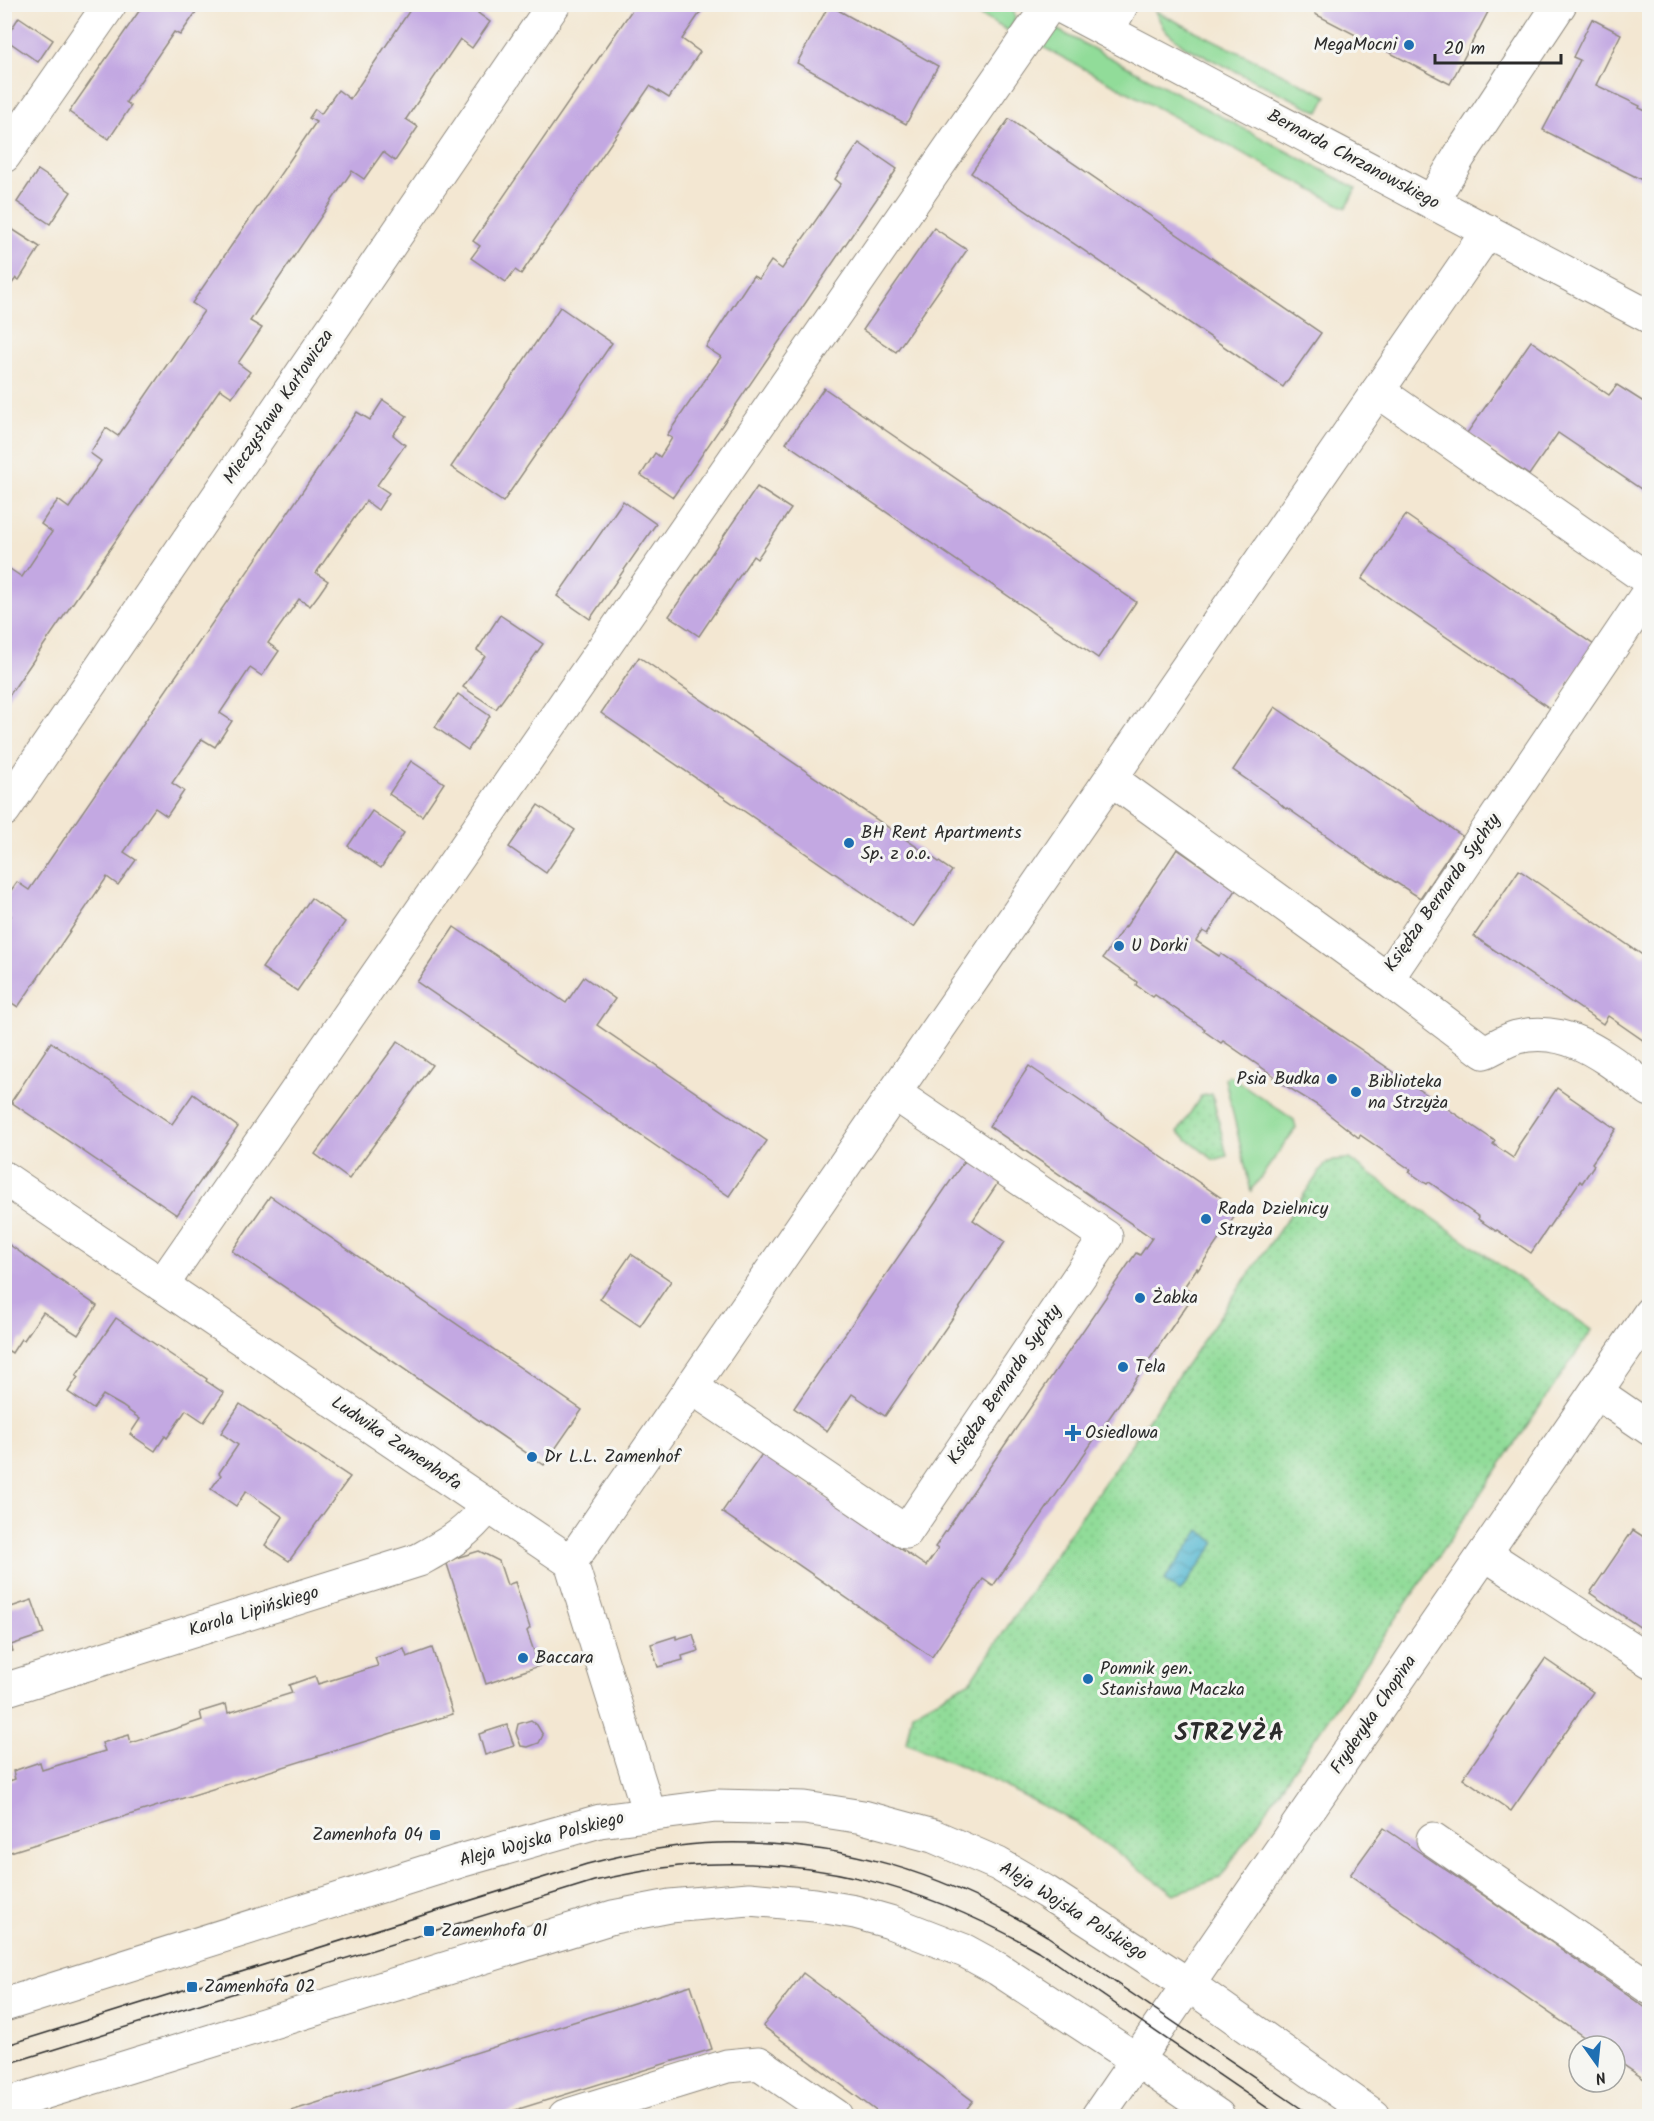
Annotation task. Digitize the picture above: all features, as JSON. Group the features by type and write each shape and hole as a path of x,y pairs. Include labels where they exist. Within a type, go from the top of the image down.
{"street":[{"path":"4,156 110,4"},
{"name":"Mieczysława Karłowicza","path":"4,810 554,4"},
{"path":"162,1286 1050,4"},
{"name":"Bernarda Chrzanowskiego","path":"1056,4 1115,17 1432,201 1650,317"},
{"path":"1432,201 1560,4"},
{"path":"649,1813 571,1562 1488,231"},
{"path":"1378,391 1650,581"},
{"name":"Księdza Bernarda Sychty","path":"1111,779 1387,979 1650,590"},
{"path":"1387,979 1484,1053 1516,1037 1553,1034 1587,1046 1650,1090"},
{"name":"Księdza Bernarda Sychty","path":"692,1387 906,1532 1106,1237 894,1093"},
{"name":"Ludwika Zamenhofa","path":"4,1178 571,1562"},
{"name":"Fryderyka Chopina","path":"1098,2116 1650,1313"},
{"path":"1596,1392 1650,1429"},
{"name":"Karola Lipińskiego","path":"4,1690 419,1560 457,1539 488,1506"},
{"path":"1485,1554 1650,1661"},
{"name":"Aleja Wojska Polskiego","path":"4,2005 545,1836 600,1821 716,1806 805,1808 863,1817 933,1836 998,1864 1046,1892 1189,1985 1374,2116"},
{"path":"1432,1839 1647,1982"},
{"path":"4,2105 613,1917 670,1906 749,1899 815,1905 855,1912 930,1936 965,1951 998,1969 1218,2116"},
{"path":"565,2116 727,2066 759,2062 836,2116"}],"green space":[{"path":"960,5 1013,6 1015,20 1009,31"},
{"path":"1155,11 1327,96 1319,112 1184,46 1164,29"},
{"path":"1056,29 1356,188 1346,208 1039,45 1044,36"},
{"path":"1229,1075 1294,1120 1296,1128 1251,1191 1225,1079"},
{"path":"1212,1094 1227,1156 1214,1160 1178,1132 1201,1096"},
{"path":"1349,1159 1592,1330 1220,1878 1174,1894 1075,1822 982,1775 906,1743 912,1713 972,1680 1067,1537 1325,1164 1334,1160"}],"water":[{"path":"1200,1530 1216,1543 1180,1592 1164,1580"}],"building":[{"path":"144,4 202,4 180,35 174,32 126,102 131,106 109,139 69,112"},
{"path":"414,4 484,4 478,13 490,22 472,48 460,39 406,119 418,127 395,161 383,152 364,179 352,171 250,321 262,328 238,363 250,372 232,397 220,389 4,703 4,578 10,569 22,577 52,532 41,524 49,512 58,500 69,508 101,461 90,453 106,428 118,436 204,311 192,303 316,122 309,118 315,109 321,114 338,90 350,99"},
{"path":"636,4 706,4 682,39 700,52 669,98 650,86 521,274 515,270 506,282 471,258 480,246 473,241"},
{"path":"1320,4 1473,4 1488,12 1450,84 1315,14"},
{"path":"829,5 938,66 906,124 797,63"},
{"path":"19,17 53,40 38,62 5,39"},
{"path":"1592,19 1621,34 1596,85 1650,113 1650,184 1543,130 1580,60 1573,57"},
{"path":"1009,119 1321,333 1283,387 971,173"},
{"path":"859,143 897,169 673,497 641,475 655,453 660,457 672,438 667,435 721,357 706,347 753,276 759,279 771,261 782,269 841,184 835,179"},
{"path":"38,170 71,192 50,224 17,202"},
{"path":"4,224 40,247 19,280 16,278 4,295"},
{"path":"934,228 967,250 896,352 863,330"},
{"path":"560,307 612,343 503,502 451,467"},
{"path":"1531,341 1609,395 1617,385 1650,406 1650,495 1558,433 1529,475 1467,433"},
{"path":"824,388 1136,602 1098,658 786,443"},
{"path":"383,400 407,416 393,435 405,445 377,485 389,493 378,510 366,501 316,573 328,581 310,606 299,599 268,643 279,651 262,676 250,668 220,713 232,721 215,747 202,739 172,783 184,791 167,816 155,808 124,852 136,860 118,885 107,877 18,1007 4,998 4,925 11,916 4,911 4,900 17,882 29,890 357,412 370,420"},
{"path":"757,487 791,509 757,559 753,556 699,636 669,616"},
{"path":"623,501 656,524 590,619 557,596"},
{"path":"1406,515 1594,645 1551,709 1362,579"},
{"path":"500,615 543,644 496,709 463,687 485,656 477,650"},
{"path":"639,657 952,871 913,927 601,713"},
{"path":"458,694 490,716 468,750 435,727"},
{"path":"1275,707 1462,836 1420,898 1375,870 1233,770"},
{"path":"411,761 444,783 422,816 389,794"},
{"path":"538,805 575,830 546,873 509,847"},
{"path":"372,811 404,833 381,868 348,846"},
{"path":"1177,849 1236,890 1208,934 1203,931 1196,941 1219,956 1221,954 1495,1141 1493,1144 1513,1158 1518,1146 1557,1088 1616,1129 1592,1163 1594,1165 1582,1183 1580,1181 1531,1253 1478,1219 1479,1217 1429,1182 1427,1184 1409,1172 1411,1170 1360,1135 1359,1138 1317,1105 1273,1078 1274,1076 1223,1041 1221,1043 1204,1031 1205,1029 1155,995 1153,997 1136,985 1137,982 1103,958"},
{"path":"1519,870 1644,956 1650,949 1650,1045 1608,1016 1603,1024 1474,936"},
{"path":"311,898 345,922 297,991 262,968"},
{"path":"454,927 566,1003 584,977 615,999 597,1025 767,1141 729,1196 417,982"},
{"path":"398,1041 432,1065 349,1179 315,1154"},
{"path":"51,1042 172,1124 193,1094 238,1127 177,1215 11,1102"},
{"path":"1029,1066 1239,1210 1184,1287 1195,1293 1165,1337 993,1586 983,1579 932,1657 722,1512 762,1454 926,1566 938,1549 935,1547 1136,1253 1140,1255 1152,1238 989,1126"},
{"path":"967,1157 1000,1180 973,1220 1005,1242 885,1416 852,1394 827,1431 794,1408"},
{"path":"270,1196 582,1410 544,1465 232,1251"},
{"path":"4,1241 97,1306 78,1335 43,1312 12,1353 4,1348"},
{"path":"631,1254 671,1281 640,1326 600,1299"},
{"path":"116,1318 207,1379 206,1381 224,1393 204,1422 186,1410 155,1451 130,1434 140,1419 122,1406 103,1395 93,1409 68,1392 78,1377 76,1376"},
{"path":"240,1404 350,1477 289,1561 265,1545 283,1517 246,1491 236,1506 211,1489 238,1445 221,1433"},
{"path":"1633,1530 1650,1541 1650,1634 1590,1593"},
{"path":"479,1551 499,1561 507,1585 515,1582 530,1628 527,1631 539,1666 486,1684 446,1561"},
{"path":"32,1600 44,1634 11,1645 13,1651 5,1653 5,1609"},
{"path":"693,1634 698,1651 682,1656 683,1660 658,1667 651,1644 676,1636 676,1639"},
{"path":"432,1648 453,1714 4,1854 4,1783 15,1779 13,1771 40,1762 42,1770 105,1751 102,1743 129,1735 131,1743 202,1720 200,1712 226,1704 228,1713 292,1693 289,1685 315,1676 318,1684 378,1666 375,1658 404,1649 407,1657"},
{"path":"1545,1659 1593,1692 1511,1811 1463,1778"},
{"path":"531,1720 543,1735 539,1743 528,1747 521,1746 516,1733 518,1724"},
{"path":"507,1725 514,1746 485,1755 479,1734"},
{"path":"1384,1828 1502,1908 1650,2011 1650,2083 1627,2067 1627,2034 1580,2034 1350,1875"},
{"path":"803,1973 973,2101 961,2116 883,2116 763,2026"},
{"path":"691,1985 712,2049 496,2116 275,2116"}],"tram line":[{"path":"4,2046 587,1864 685,1845 763,1844 806,1847 849,1854 890,1864 969,1894 1047,1936 1312,2116"},
{"path":"4,2065 594,1881 679,1866 775,1865 821,1871 909,1892 952,1908 995,1928 1038,1951 1279,2116"}],"place":[{"name":"MegaMocni","path":"1409,45"},
{"name":"BH Rent Apartments Sp. z o.o.","path":"849,843"},
{"name":"U Dorki","path":"1119,946"},
{"name":"Psia Budka","path":"1332,1079"},
{"name":"Biblioteka na Strzyża","path":"1356,1092"},
{"name":"Rada Dzielnicy Strzyża","path":"1206,1219"},
{"name":"Żabka","path":"1140,1298"},
{"name":"Tela","path":"1123,1367"},
{"name":"Osiedlowa","path":"1073,1433"},
{"name":"Dr L.L. Zamenhof","path":"532,1457"},
{"name":"Baccara","path":"523,1658"},
{"name":"Pomnik gen. Stanisława Maczka","path":"1088,1679"},
{"name":"Zamenhofa 04","path":"435,1835"},
{"name":"Zamenhofa 01","path":"429,1931"},
{"name":"Zamenhofa 02","path":"192,1987"}],"district":[{"name":"STRZYŻA","path":"1230,1733"}]}
